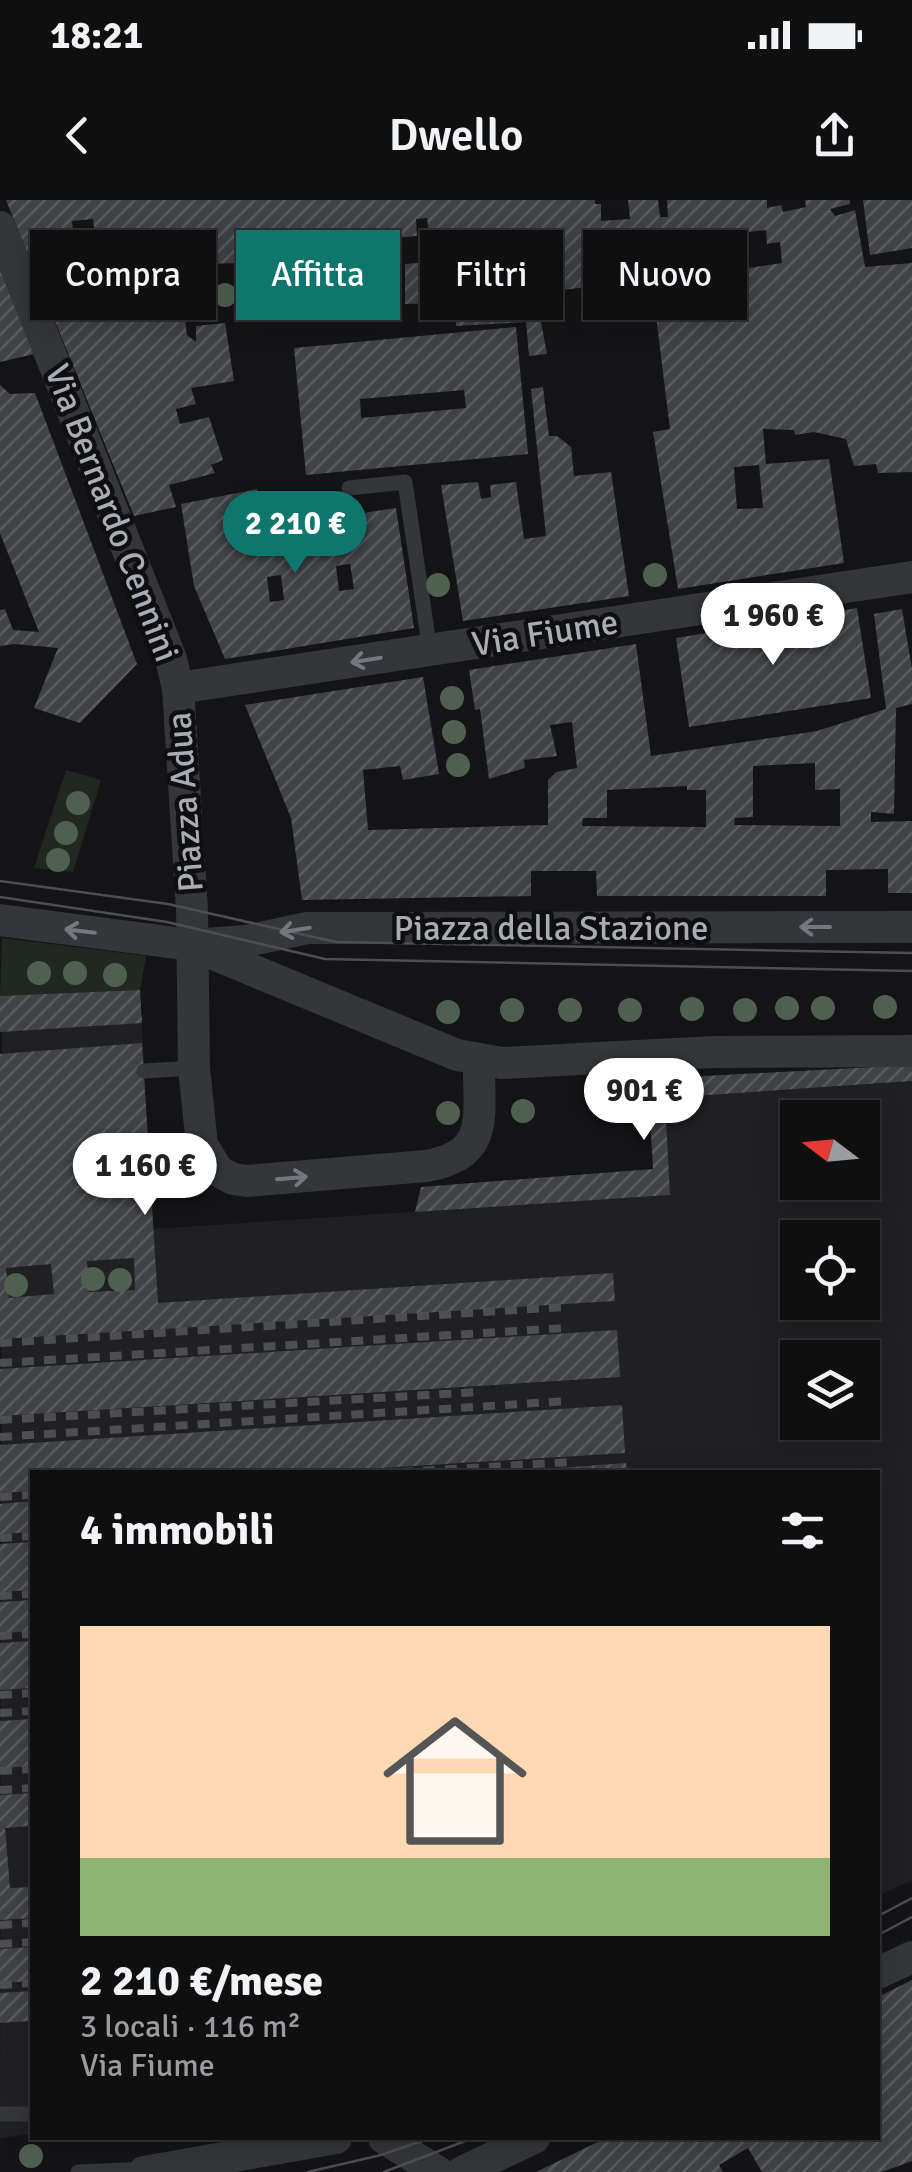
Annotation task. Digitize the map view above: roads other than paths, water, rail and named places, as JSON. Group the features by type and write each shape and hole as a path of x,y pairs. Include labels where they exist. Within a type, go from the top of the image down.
{"street":[{"name":"Via Bernardo Cennini","path":"0,227 171,659 178,688"},
{"name":"Via Fiume","path":"178,688 912,578"},
{"name":"Piazza Adua","path":"178,688 192,931"},
{"name":"Piazza Adua","path":"3,921 152,942"},
{"name":"Piazza della Stazione","path":"152,942 192,931 246,941 296,929 322,928 912,927"},
{"name":"Piazza della Stazione","path":"192,931 457,1055 479,1061 714,1052 912,1050"},
{"path":"192,931 194,1068 202,1145 218,1170 233,1179 426,1166 463,1156 473,1142 478,1119 479,1061"},
{"path":"880,1972 912,1957"},
{"path":"149,2171 325,2140"},
{"path":"387,2140 438,2172"},
{"path":"462,2172 530,2140"}],"lane":[{"path":"349,488 405,482 430,651"},
{"path":"144,1071 194,1068"},
{"path":"0,2114 30,2114"},
{"path":"78,2172 149,2171"}],"tram line":[{"path":"0,881 168,904 336,942 912,953"},
{"path":"0,897 167,922 325,959 912,971"},
{"path":"880,1915 912,1898"},
{"path":"880,1934 912,1917"},
{"path":"308,2172 425,2140"},
{"path":"384,2172 468,2140"}],"railway":[{"path":"0,1343 563,1307"},
{"path":"0,1363 564,1328"},
{"path":"0,1420 479,1392"},
{"path":"0,1437 568,1401"},
{"path":"435,1470 571,1462"},
{"path":"0,1497 30,1495"},
{"path":"0,1538 30,1536"},
{"path":"0,1596 30,1594"},
{"path":"0,1636 30,1634"},
{"path":"0,1695 30,1693"},
{"path":"0,1713 30,1711"},
{"path":"0,1771 30,1769"},
{"path":"0,1790 30,1788"},
{"path":"0,1925 30,1923"},
{"path":"0,1944 30,1942"},
{"path":"0,1985 30,1983"}]}
